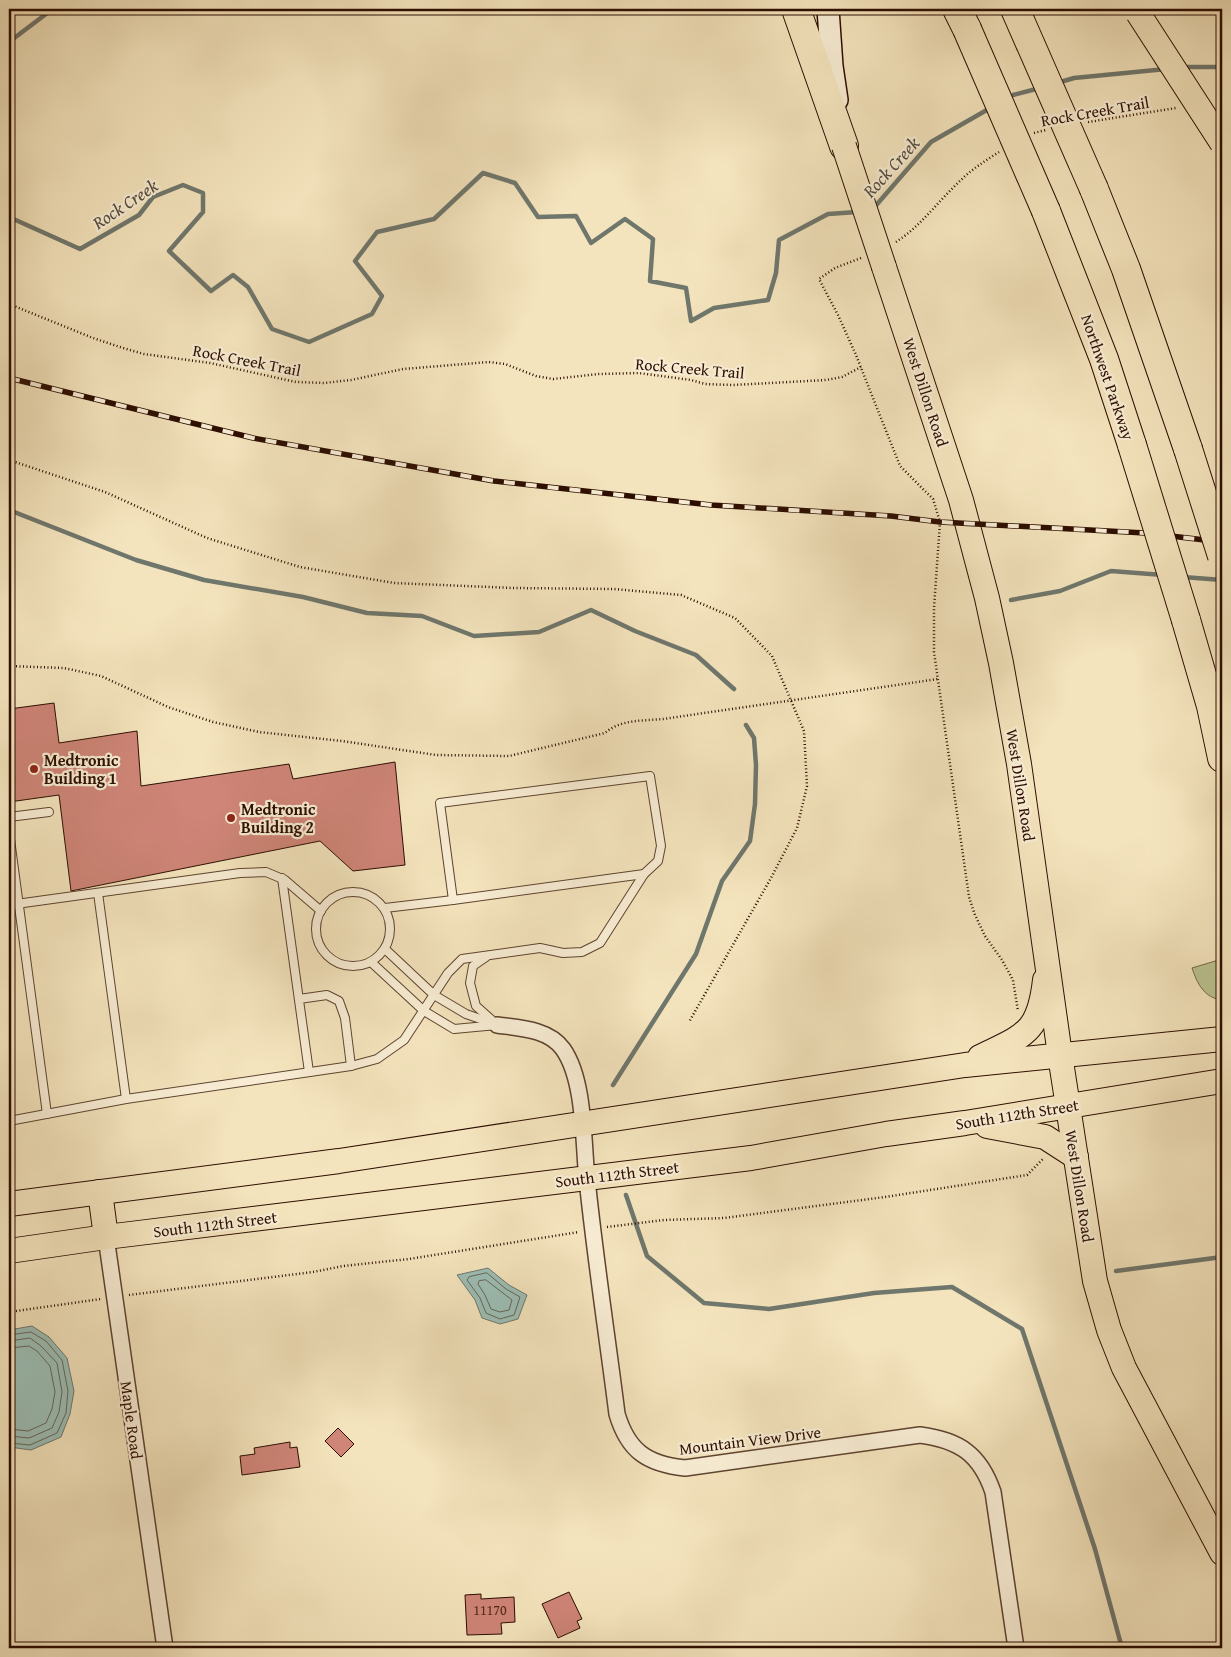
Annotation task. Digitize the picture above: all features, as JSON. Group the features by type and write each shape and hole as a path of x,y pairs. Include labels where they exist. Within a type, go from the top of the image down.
{"highway":[{"path":"796,9 844,146"},
{"path":"1015,9 1094,189 1126,269 1188,449 1222,556"},
{"name":"Northwest Parkway","path":"962,19 1046,211 1104,359 1186,620 1211,706 1222,758"}],"main road":[{"name":"West Dillon Road","path":"828,9 832,66 844,146 876,261 962,500 987,598 1001,664 1017,755 1095,1281 1109,1330 1124,1368 1222,1553"},
{"path":"1137,11 1222,143"},
{"path":"964,1065 1023,1035 1036,1020 1043,996 1047,958"},
{"path":"9,1204 339,1161 964,1065 1222,1039"},
{"name":"South 112th Street","path":"9,1251 106,1237 751,1158 886,1134 1222,1081"},
{"path":"965,1123 1045,1137 1076,1157"},
{"name":"Maple Road","path":"100,1192 106,1237"}],"street":[{"name":"Mountain View Drive","path":"497,1025 530,1029 553,1039 563,1048 574,1072 584,1123 584,1151 593,1229 617,1414 622,1431 642,1455 656,1463 685,1468 920,1435 939,1438 955,1444 976,1460 987,1474 993,1492 1016,1648"},
{"name":"Maple Road","path":"106,1237 165,1648"}],"lane":[{"path":"9,1121 126,1099 351,1066 377,1060 404,1040 448,973 462,959 540,948 563,953 582,952 600,943 644,874 658,862 661,846 650,776 440,804 453,900"},
{"path":"9,817 49,812"},
{"path":"9,832 47,1114"},
{"path":"9,906 240,873 266,872 282,878 321,911"},
{"path":"385,908 644,874"},
{"path":"282,878 309,1072"},
{"path":"354,891 366,893 377,899 385,908 390,920 391,932 385,949 371,962 359,966 347,966 335,962 319,944 316,932 317,919 321,911 331,899 342,893 354,891"},
{"path":"98,893 126,1099"},
{"path":"385,949 434,995 466,1014 497,1025"},
{"path":"488,956 473,966 470,983 476,1006 497,1025"},
{"path":"371,962 424,1011 454,1029 497,1025"},
{"path":"299,999 327,996 339,1001 345,1018 351,1066"}],"path":[{"name":"Rock Creek Trail","path":"1080,123 1183,107"},
{"name":"Rock Creek Trail","path":"1031,134 1051,129"},
{"path":"894,243 906,236 928,215 961,179 980,164 1000,152"},
{"path":"876,261 835,268 819,279 838,314 861,367 900,466 933,499 940,522 933,629 934,652 969,897 984,936 1002,960 1013,980 1017,1008 1022,1023 1029,1029"},
{"name":"Rock Creek Trail","path":"9,304 93,338 144,354 210,363 296,382 351,380 403,368 489,362 505,364 536,376 553,379 599,374 639,373 678,380 691,380 705,384 733,385 826,380 842,377 861,367"},
{"path":"9,460 105,492 207,538 300,567 394,583 513,588 614,589 681,595 735,618 772,656 791,700 804,731 807,786 796,828 763,893 688,1022"},
{"path":"9,666 64,668 101,676 168,707 213,722 250,730 436,755 509,756 605,733 612,726 622,723 938,679"},
{"path":"9,1312 343,1266 409,1260 627,1224 724,1218 885,1197 1027,1175 1045,1154"}],"green space":[{"path":"1222,959 1222,1000 1210,996 1202,989 1192,968"}],"water":[{"path":"488,1268 509,1285 527,1295 518,1319 500,1324 482,1318 475,1300 457,1275"},
{"path":"32,1326 49,1337 67,1358 74,1391 70,1414 61,1437 31,1450 9,1447 9,1330"}],"building":[{"name":"Medtronic Building 2","path":"54,703 59,743 137,731 141,786 289,764 293,779 395,762 405,865 353,871 320,841 71,891 59,795 9,802 9,709"},
{"path":"338,1428 354,1444 341,1457 325,1441"},
{"path":"290,1442 290,1448 297,1447 300,1467 242,1475 240,1456 255,1454 254,1448"},
{"path":"569,1592 582,1619 577,1621 580,1628 558,1638 542,1604"},
{"path":"481,1594 481,1599 514,1597 515,1622 501,1623 502,1634 467,1635 465,1595"}],"waterway":[{"path":"9,42 50,11 50,9"},
{"name":"Rock Creek","path":"1181,67 1222,67"},
{"name":"Rock Creek","path":"1057,83 1074,78 1166,69"},
{"name":"Rock Creek","path":"1007,99 1013,95 1040,88"},
{"name":"Rock Creek","path":"872,210 931,142 992,107"},
{"name":"Rock Creek","path":"9,217 80,249 139,215 153,197 183,185 203,193 203,212 169,251 211,291 233,275 248,287 272,329 309,342 372,314 382,296 355,261 377,232 434,219 483,173 515,183 538,217 576,216 591,243 625,219 653,239 650,281 686,288 691,321 714,308 768,300 776,273 779,240 828,214 857,212"},
{"path":"9,510 136,560 204,580 303,597 367,613 422,616 474,636 539,632 591,610 635,631 696,655 734,689"},
{"path":"1011,600 1060,591 1111,571 1163,575"},
{"path":"1183,577 1222,580"},
{"path":"613,1085 696,954 722,881 750,841 755,804 756,765 754,738 746,725"},
{"path":"626,1195 647,1256 704,1303 769,1309 874,1293 952,1287 1022,1329 1095,1549 1122,1648"},
{"path":"1116,1271 1222,1257"}],"railway":[{"path":"9,378 253,438 494,481 711,505 891,516 940,522 1145,533 1222,542"}],"place":[{"name":"Medtronic Building 1","path":"34,769"},
{"name":"Medtronic Building 2","path":"231,818"}]}
